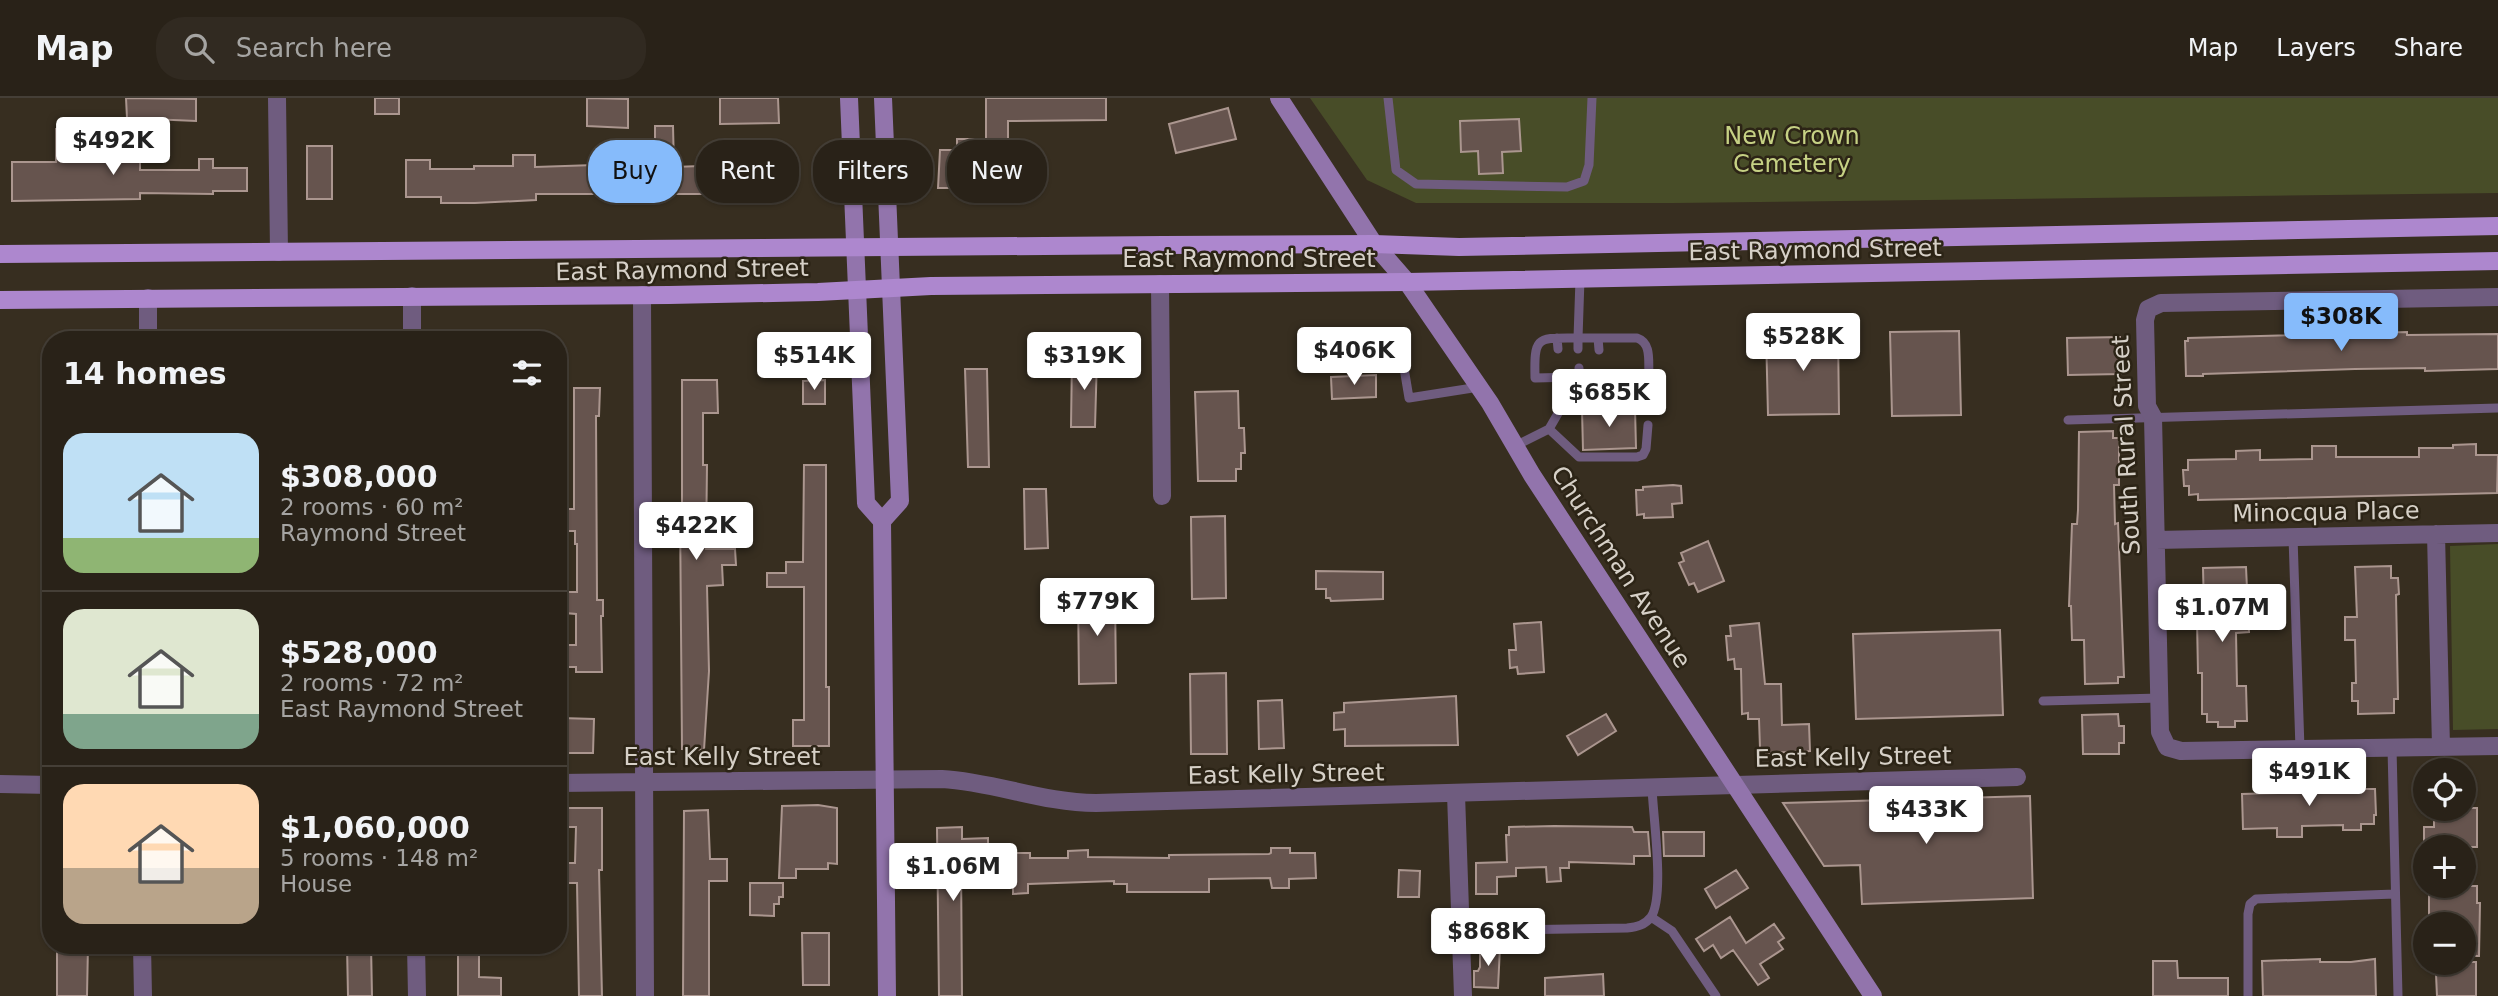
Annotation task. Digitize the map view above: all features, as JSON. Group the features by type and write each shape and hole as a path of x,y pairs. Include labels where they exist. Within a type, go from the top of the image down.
{"main road":[{"path":"849,98 866,503 883,522"},
{"path":"883,98 900,501 883,522 887,996"},
{"name":"Churchman Avenue","path":"1279,98 1374,244 1407,282 1479,387 1532,475 1873,996"},
{"name":"East Raymond Street","path":"0,254 1374,244 1459,247 2498,226"},
{"name":"East Raymond Street","path":"0,300 642,295 892,288 1407,282 2498,261"}],"street":[{"path":"277,98 279,252"},
{"path":"1160,284 1162,496"},
{"path":"642,295 645,996"},
{"path":"412,296 412,331"},
{"name":"South Rural Street","path":"2300,749 2181,751 2167,747 2161,732 2152,417 2147,407 2145,320 2148,309 2161,303 2498,297"},
{"path":"148,298 148,331"},
{"name":"Minocqua Place","path":"2156,540 2498,533"},
{"path":"2436,534 2441,747"},
{"path":"2300,749 2498,746"},
{"name":"East Kelly Street","path":"567,783 886,780 970,782 1031,796 1079,803 2017,777"},
{"path":"0,784 42,785"},
{"path":"1456,794 1463,996"},
{"path":"142,954 143,996"},
{"path":"416,954 417,996"}],"lane":[{"path":"1388,98 1396,170 1416,184 1567,187 1584,180 1589,165 1592,98"},
{"path":"1578,349 1580,279"},
{"path":"1546,338 1598,338 1622,343 1644,340 1648,346 1650,379 1622,372 1558,373 1535,378 1534,350 1539,342 1546,338"},
{"path":"1557,338 1558,349"},
{"path":"1598,338 1599,350"},
{"path":"1324,350 1373,349 1404,368 1409,398 1479,387"},
{"path":"1515,446 1549,429 1579,373"},
{"path":"2068,419 2498,408"},
{"path":"1549,429 1579,457 1637,457 1643,455 1647,449 1648,425"},
{"path":"2293,537 2300,749"},
{"path":"2043,701 2160,698"},
{"path":"2392,748 2398,996"},
{"path":"1462,931 1627,928 1639,926 1651,917 1658,893 1651,788"},
{"path":"2248,996 2248,914 2250,904 2256,899 2395,894"},
{"path":"1651,917 1672,931 1716,996"}],"green space":[{"name":"New Crown Cemetery","path":"1310,98 2498,98 2498,193 1674,203 1416,203 1367,180"},
{"path":"2498,544 2498,729 2453,730 2450,546"}],"building":[{"path":"126,98 196,99 196,121 127,118"},
{"path":"375,98 399,98 399,114 375,114"},
{"path":"587,98 628,99 628,128 587,126"},
{"path":"720,98 778,98 779,123 720,124"},
{"path":"986,98 1106,98 1106,120 1008,121 1008,140 957,140 986,139"},
{"path":"1228,108 1236,139 1176,153 1169,124"},
{"path":"1519,119 1521,151 1502,152 1503,173 1479,174 1478,151 1461,152 1460,121"},
{"path":"655,126 673,126 673,140 655,140"},
{"path":"56,129 75,129 75,159 140,157 140,170 199,170 199,159 213,159 213,168 247,168 247,191 213,191 213,194 140,193 140,199 12,201 12,162 56,162"},
{"path":"307,146 332,146 332,199 307,199"},
{"path":"940,150 947,150 947,188 938,188"},
{"path":"513,155 535,155 535,167 588,165 588,194 536,194 536,200 475,203 441,203 441,197 406,197 406,160 430,160 430,169 474,169 474,166 513,166"},
{"path":"696,166 696,194 682,194 682,167"},
{"path":"1959,331 1961,415 1892,416 1890,332"},
{"path":"1838,332 1839,414 1768,415 1766,333"},
{"path":"2407,332 2407,335 2498,334 2498,369 2355,369 2186,376 2185,341 2188,341 2188,338"},
{"path":"2120,337 2121,374 2068,375 2067,338"},
{"path":"1072,356 1097,357 1095,427 1071,427"},
{"path":"965,369 987,369 989,467 968,467"},
{"path":"1376,375 1376,397 1332,399 1331,377"},
{"path":"682,380 717,380 718,413 703,413 703,465 707,465 706,549 735,549 736,565 722,565 723,585 707,586 709,671 704,750 682,749"},
{"path":"825,380 825,404 803,404 803,381"},
{"path":"574,388 600,388 599,416 596,416 597,600 603,600 602,672 576,672 576,667 567,667 567,645 576,645 576,614 567,613 567,592 577,592 575,531 567,531 567,509 574,509"},
{"path":"1238,391 1239,428 1244,428 1245,453 1241,453 1241,469 1236,469 1236,481 1198,481 1195,392"},
{"path":"1635,408 1636,448 1583,450 1582,410"},
{"path":"2113,431 2113,438 2119,438 2119,485 2114,485 2124,677 2118,677 2118,683 2085,684 2084,640 2072,640 2069,606 2072,524 2077,524 2078,510 2079,432"},
{"path":"2476,444 2476,455 2498,455 2497,493 2198,500 2198,494 2189,495 2189,486 2184,486 2183,470 2188,470 2188,460 2236,459 2236,451 2260,450 2260,460 2312,459 2312,446 2336,446 2336,457 2419,457 2419,448 2453,448 2453,445"},
{"path":"804,465 826,465 826,687 829,687 829,746 793,746 793,720 804,720 804,587 767,587 767,573 786,573 786,562 803,562"},
{"path":"1681,486 1682,503 1672,504 1673,517 1644,518 1644,514 1637,515 1636,490"},
{"path":"1024,489 1046,489 1048,548 1025,549"},
{"path":"1225,516 1226,598 1192,599 1191,517"},
{"path":"1708,541 1724,581 1698,592 1694,583 1689,585 1679,563 1684,561 1681,553"},
{"path":"2391,566 2391,578 2398,578 2399,594 2396,595 2398,699 2394,699 2394,713 2358,714 2358,701 2352,701 2352,683 2356,683 2355,640 2345,640 2345,617 2357,617 2355,567"},
{"path":"2246,567 2249,632 2236,633 2237,686 2246,686 2247,721 2235,721 2235,727 2218,727 2218,722 2207,722 2207,714 2202,714 2202,673 2198,673 2197,620 2200,620 2200,609 2204,609 2203,568"},
{"path":"1316,571 1383,572 1383,599 1331,601 1326,598 1326,589 1316,589"},
{"path":"1115,593 1116,683 1079,684 1078,594"},
{"path":"1541,622 1544,672 1518,674 1517,667 1510,668 1509,650 1516,650 1514,624"},
{"path":"1759,623 1765,684 1781,684 1782,725 1809,724 1810,751 1766,753 1766,748 1760,748 1759,719 1748,719 1748,713 1742,714 1741,669 1735,669 1734,659 1728,660 1726,636 1731,636 1730,626"},
{"path":"2000,630 2003,715 1856,719 1853,634"},
{"path":"1226,673 1227,754 1191,754 1190,674"},
{"path":"1456,696 1458,745 1345,746 1345,729 1334,730 1334,713 1344,712 1344,703"},
{"path":"1282,700 1284,748 1259,749 1258,701"},
{"path":"1606,714 1616,731 1578,755 1567,736"},
{"path":"2118,714 2119,726 2124,726 2124,743 2119,743 2119,754 2083,754 2082,715"},
{"path":"567,718 594,719 593,753 567,753"},
{"path":"2363,785 2363,789 2375,789 2376,815 2374,824 2361,824 2361,830 2343,830 2343,825 2302,826 2302,837 2277,837 2277,828 2243,829 2242,794 2277,793 2277,786"},
{"path":"2030,796 2033,898 1862,904 1860,865 1824,866 1783,803"},
{"path":"818,805 837,808 837,864 828,863 828,869 796,869 796,878 779,878 782,806"},
{"path":"567,808 602,808 602,870 599,870 602,996 579,996 577,883 567,883 567,863 575,863 576,827 567,827"},
{"path":"2477,808 2477,847 2476,835 2424,835 2424,827 2434,827 2434,821 2476,821"},
{"path":"708,810 710,859 727,859 727,881 709,881 709,996 683,996 684,811"},
{"path":"962,827 962,839 988,838 988,860 961,861 962,996 939,996 937,828"},
{"path":"1509,827 1632,827 1634,832 1648,832 1650,856 1634,856 1634,864 1569,862 1569,868 1560,868 1561,881 1547,882 1546,867 1516,868 1516,876 1497,877 1497,894 1476,894 1476,863 1507,862 1506,835 1509,835"},
{"path":"1663,832 1704,832 1704,856 1664,856"},
{"path":"1271,848 1290,848 1290,853 1315,853 1316,878 1289,879 1289,888 1272,888 1270,878 1209,879 1209,892 1127,892 1127,884 1114,884 1114,881 1028,884 1028,893 1013,894 1013,884 1010,884 1010,853 1030,853 1030,858 1068,858 1068,851 1088,850 1088,857 1169,858 1169,855 1269,854"},
{"path":"1399,870 1420,871 1419,897 1398,897"},
{"path":"1736,870 1748,888 1716,908 1705,889"},
{"path":"750,883 783,883 783,897 779,897 779,904 774,904 774,916 750,915"},
{"path":"2477,886 2477,903 2480,903 2479,956 2476,956 2476,912 2429,912 2429,898 2476,898"},
{"path":"1730,917 1746,943 1774,924 1784,938 1778,942 1783,949 1760,964 1769,978 1758,985 1733,950 1721,958 1713,945 1704,951 1696,939"},
{"path":"802,933 829,933 829,985 803,985"},
{"path":"1482,947 1500,947 1498,988 1474,987 1474,971 1478,971 1480,967"},
{"path":"57,954 88,954 87,996 57,996"},
{"path":"347,954 371,954 372,996 348,996"},
{"path":"458,954 479,954 479,977 501,978 501,996 458,996"},
{"path":"2320,959 2320,962 2351,962 2375,959 2376,996 2263,996 2262,961"},
{"path":"2153,961 2177,961 2178,978 2228,978 2228,996 2153,996"},
{"path":"1603,974 1604,996 1545,996 1545,978"},
{"path":"2436,975 2476,975 2476,996 2437,996"}]}
